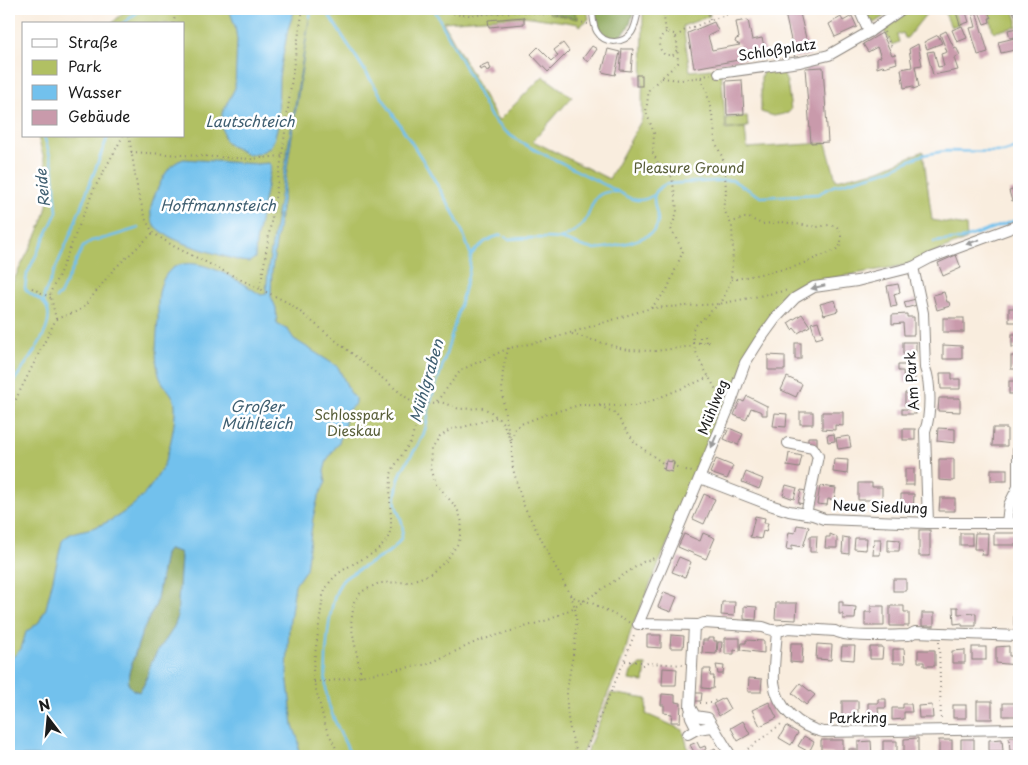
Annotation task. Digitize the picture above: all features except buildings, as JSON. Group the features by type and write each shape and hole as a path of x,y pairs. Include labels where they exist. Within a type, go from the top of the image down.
{"street":[{"path":"859,9 869,32"},
{"name":"Schloßplatz","path":"719,73 800,62 829,55 869,32 902,9"},
{"name":"Mühlweg","path":"638,624 730,405 745,363 774,319 796,298 814,287 857,281 914,267 930,258 1019,226"},
{"name":"Am Park","path":"914,267 923,313 924,368 928,376 928,421 925,431 928,523"},
{"path":"1007,523 1009,505 1018,487 1018,424"},
{"path":"788,443 813,448 818,456 806,514"},
{"name":"Neue Siedlung","path":"700,478 773,506 824,519 928,523 1019,523"},
{"path":"638,624 694,625 704,623 763,627 776,631 788,628 868,635 909,635 915,632 1019,636"},
{"path":"694,625 690,705 691,717 697,729"},
{"name":"Parkring","path":"776,631 774,684 782,705 791,716 810,728 824,732 1019,729"},
{"path":"690,705 695,716 708,718 731,756"},
{"path":"688,734 697,729 713,727"}],"lane":[{"path":"592,9 597,32 606,40 614,42 629,36 633,31 639,9"},
{"path":"1015,9 1019,16"}],"path":[{"path":"174,22 177,9"},
{"path":"260,289 282,156 303,9"},
{"path":"502,12 506,9"},
{"path":"663,9 666,32 659,40 662,52 665,55 673,55 677,50"},
{"path":"710,20 708,13 712,12 711,9"},
{"path":"427,13 437,10 459,15 524,12 549,15 588,24"},
{"path":"676,37 685,30 736,11"},
{"path":"651,308 666,290 682,255 682,247 672,234 677,207 672,180 669,173 655,158 653,153 654,133 646,112 649,89 677,65 676,37 670,32 666,32"},
{"path":"883,32 892,48"},
{"path":"662,78 681,80 701,77 707,93 714,124 715,140 723,159 726,178 726,198 723,208 732,222 731,280 720,304 693,329 694,344 704,370 715,384 723,401 730,405"},
{"path":"9,413 56,319 50,292 59,275 94,189 123,138"},
{"path":"129,138 138,193 146,220 153,233 176,247 293,306 413,404 436,401 459,409 482,408 490,411 503,423 511,442"},
{"path":"131,152 251,159 282,156"},
{"path":"731,280 794,267 838,249 841,244 839,229 836,226 817,227 782,222 762,224 750,218 732,222"},
{"path":"56,319 84,307 113,270 153,233"},
{"path":"32,288 51,298"},
{"path":"436,401 461,370 509,348 544,341 651,308 720,304 758,295 795,290"},
{"path":"570,333 627,350 655,352 712,342"},
{"path":"705,336 706,342"},
{"path":"700,337 700,343"},
{"path":"509,348 504,362 501,384 511,442 513,469 523,504 576,607 574,648 569,678 567,710 573,740 581,756"},
{"path":"511,442 515,428 521,424 565,408 598,405 634,406 649,402 709,377"},
{"path":"340,756 326,728 314,682 325,587 339,572 378,549 386,542 390,534 391,524 391,474 411,441 423,404"},
{"path":"598,405 615,413 635,443 664,464"},
{"path":"360,676 351,624 354,602 361,592 379,583 408,582 429,575 446,561 459,542 462,522 457,508 436,484 431,468 432,449 440,437 451,429 498,417"},
{"path":"663,469 666,460 674,461 676,468 696,474 700,478"},
{"path":"314,682 330,682 428,664 478,641 551,619 576,607 643,562 666,556"},
{"path":"569,593 574,598 612,612 634,626 638,624"},
{"path":"581,756 625,661 638,624"},
{"path":"939,639 941,724"},
{"path":"625,661 692,665"},
{"path":"642,665 648,663"},
{"path":"690,705 711,703 718,699"},
{"path":"738,756 791,716"}],"green space":[{"name":"Schlosspark Dieskau","path":"127,9 587,9 589,19 580,26 579,24 524,16 443,22 498,121 543,76 572,97 533,141 609,179 642,119 643,11 647,9 708,9 710,16 683,26 690,71 721,68 726,130 745,128 747,148 826,143 836,180 880,170 923,151 932,220 966,226 967,239 906,265 810,282 789,297 756,335 756,340 631,630 624,656 581,756 9,756 9,292 40,227 48,200 48,173 39,138 185,138 185,22 113,22"},
{"path":"555,9 575,9 578,19 549,13"},
{"path":"864,9 896,9 874,23 869,20"},
{"path":"909,9 930,9 907,38 905,38 903,33 897,35 899,42 892,45 882,27"},
{"path":"943,9 953,9 959,24 951,27"},
{"path":"988,9 1013,9 1017,20 1017,27 993,32"},
{"path":"596,10 634,10 627,30 619,37 613,38 608,37 600,29 597,23"},
{"path":"780,67 787,82 791,110 788,113 774,116 761,112 761,77 764,69"},
{"path":"747,116 748,127 727,129 726,118"},
{"path":"169,549 179,552 181,557 177,619 172,631 154,657 142,689 139,692 133,690 128,684 129,672 142,632 156,604 165,554"},
{"path":"640,665 646,665 644,682 629,680 631,672"},
{"path":"611,693 647,699 646,714 683,730 690,756 585,756"}],"water":[{"name":"Lautschteich","path":"229,9 295,9 288,29 279,77 278,125 274,140 269,148 260,153 248,155 228,144 224,139 222,113 235,88 237,40 235,26"},
{"name":"Großer Mühlteich","path":"310,14 272,270 271,296 276,308 277,324 288,330 294,339 338,367 355,398 355,404 346,412 345,424 339,442 327,460 324,471 326,482 318,498 313,518 306,569 295,585 289,627 287,673 293,725 299,742 298,756 9,756 9,661 21,649 26,632 39,622 46,608 62,541 72,533 104,524 125,511 144,495 158,475 166,458 174,427 175,405 173,397 161,379 157,368 158,298 164,278 173,268 184,264 197,264 226,274 261,295 266,294 268,269","holes":["169,549 179,552 181,557 177,619 172,631 154,657 145,682 139,692 133,690 128,684 129,672 142,632 156,604 165,554"]},
{"name":"Hoffmannsteich","path":"184,159 257,164 269,163 271,166 256,242 255,258 249,262 240,261 192,246 167,235 153,223 151,206 159,185 170,167"}],"waterway":[{"name":"Reide","path":"125,22 141,9"},
{"path":"310,17 311,9"},
{"name":"Mühlgraben","path":"325,9 424,162 453,212 471,255 469,272 431,400 424,433 404,467 398,482 395,502 402,525 401,538 391,550 344,579 338,588 330,617 326,654 327,697 334,720 351,756"},
{"path":"434,9 491,117 506,132 533,149 629,198 641,200 654,195"},
{"name":"Reide","path":"9,390 42,339 49,317 45,305 25,288 27,274 57,212 53,166 45,138"},
{"path":"44,302 44,295 71,233 107,138"},
{"path":"505,237 509,239 559,239 588,248 603,248 625,244 645,237 656,228 658,222 654,199 655,194 666,184 732,180 761,197 818,194 833,186 886,171 922,155 945,151 1003,152 1019,147"},
{"path":"560,239 583,224 597,197 608,192 617,192"},
{"path":"934,242 962,239 1019,219"},
{"path":"56,298 60,295 83,247 91,241 139,228"},
{"path":"471,255 484,242 501,235"}],"park label":[{"name":"Pleasure Ground","path":"689,168"}]}
